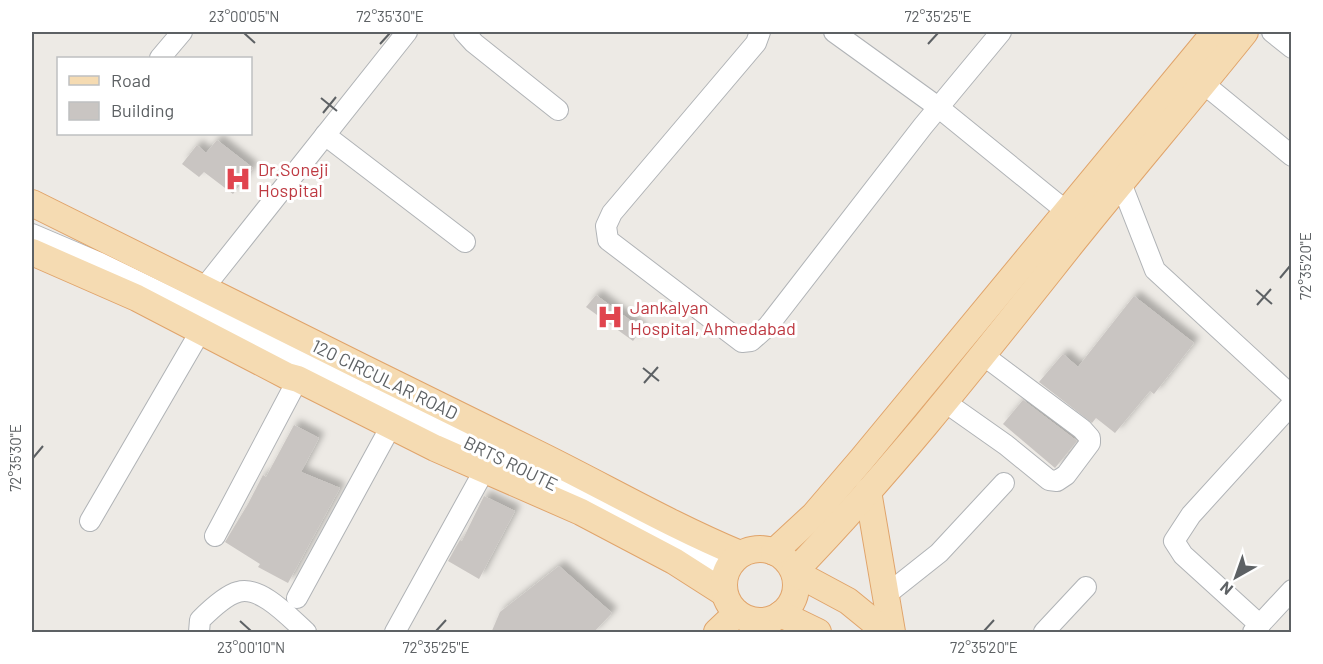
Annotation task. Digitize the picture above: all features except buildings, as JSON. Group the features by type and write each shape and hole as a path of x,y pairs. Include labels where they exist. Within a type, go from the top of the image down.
{"main road":[{"path":"774,552 828,499 1215,32"},
{"path":"794,572 832,532 945,402 1245,32"},
{"name":"120 CIRCULAR ROAD","path":"32,202 579,474 687,532 746,600"},
{"path":"32,252 137,298 287,376 298,379 391,426 580,512 746,600 818,633"},
{"path":"868,491 892,633"},
{"path":"717,633 746,600 751,550 762,549 774,552 789,564 794,572 796,584 795,596 789,606 746,600"},
{"path":"794,572 848,601 886,633"}],"street":[{"path":"161,57 182,32"},
{"path":"203,289 407,32"},
{"path":"464,32 474,43 558,110"},
{"path":"760,32 756,43 612,213 606,226 608,240 742,342 752,341 768,326 938,107 1000,32"},
{"path":"834,32 938,107 1066,211"},
{"path":"1272,32 1292,48"},
{"path":"1204,84 1292,156"},
{"path":"325,135 465,242"},
{"path":"1121,183 1155,270 1292,396"},
{"path":"32,222 100,263"},
{"path":"32,234 100,263"},
{"name":"BRTS ROUTE","path":"100,263 537,475 746,600"},
{"path":"90,522 200,332"},
{"path":"945,402 1006,445 1049,480 1057,482 1066,476 1090,443 1090,438 1082,429 983,355"},
{"path":"215,536 298,379"},
{"path":"1292,404 1198,507 1174,541 1183,555 1257,629 1292,590"},
{"path":"297,597 391,426"},
{"path":"395,633 484,469"},
{"path":"886,595 939,553 1004,483"},
{"path":"1044,633 1086,588"},
{"path":"200,633 200,620 215,606 239,591 255,593 273,603 306,633"}],"place":[{"name":"Dr.Soneji Hospital","path":"238,179"},
{"name":"Jankalyan Hospital, Ahmedabad","path":"610,317"}]}
